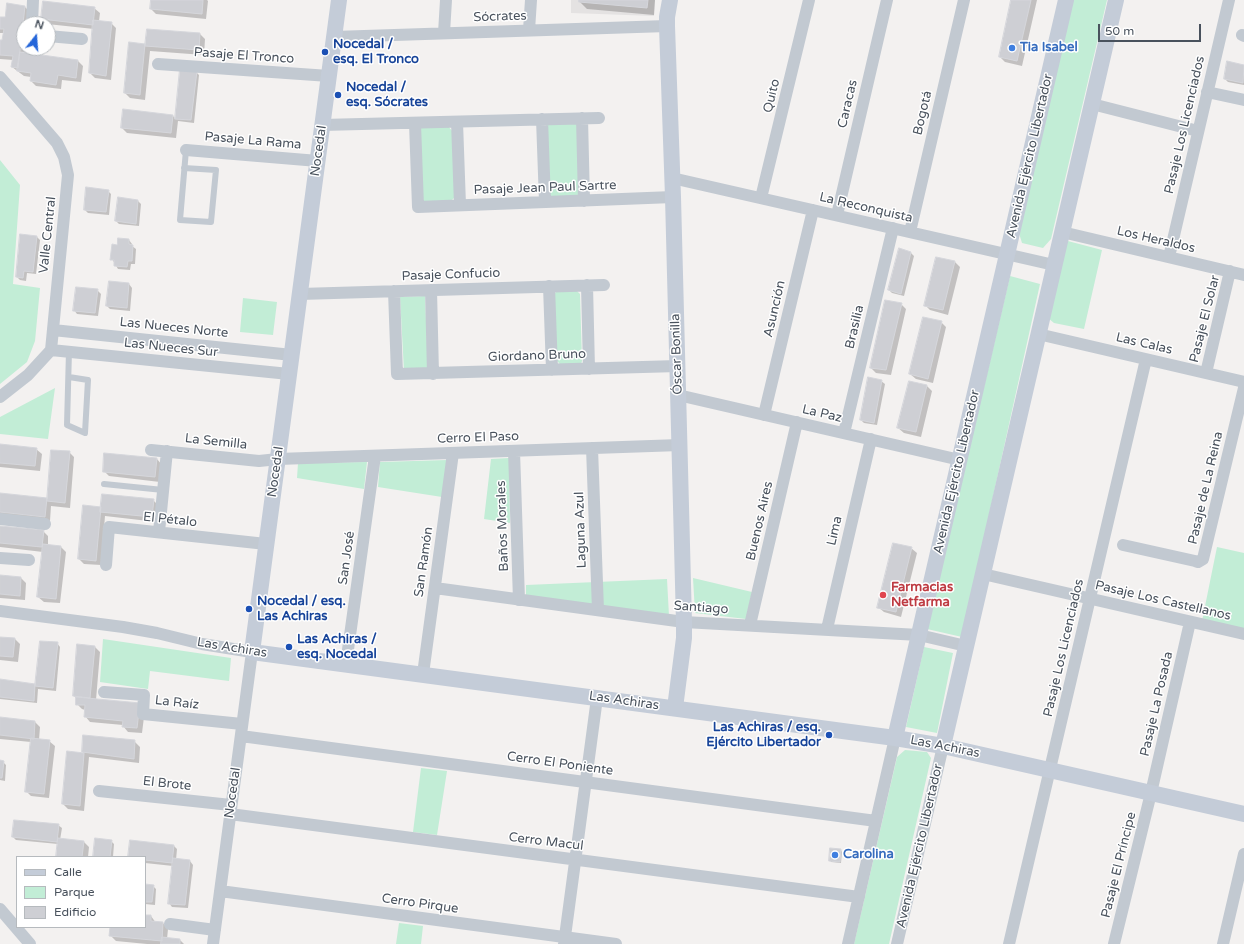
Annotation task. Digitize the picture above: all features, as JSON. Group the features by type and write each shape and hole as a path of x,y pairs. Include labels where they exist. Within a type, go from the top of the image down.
{"street":[{"path":"32,16 33,0"},
{"name":"Nocedal","path":"213,944 339,0"},
{"path":"444,33 446,0"},
{"path":"529,30 531,0"},
{"name":"Óscar Bonilla","path":"670,0 667,26 678,366 684,622 684,638 675,708"},
{"name":"Quito","path":"761,198 809,0"},
{"name":"Caracas","path":"837,215 887,0"},
{"name":"Avenida Ejército Libertador","path":"848,944 1066,0"},
{"name":"Avenida Ejército Libertador","path":"898,944 1116,0"},
{"name":"Pasaje Los Licenciados","path":"1169,257 1229,0"},
{"name":"Bogotá","path":"910,232 960,1"},
{"name":"Sócrates","path":"334,37 667,26"},
{"path":"56,37 82,40"},
{"name":"Pasaje El Tronco","path":"158,64 329,76"},
{"name":"Valle Central","path":"0,77 53,136 61,150 66,166 68,185 51,350"},
{"path":"1207,92 1244,100"},
{"path":"1092,104 1198,130"},
{"path":"582,118 584,200"},
{"path":"322,125 599,118"},
{"path":"542,119 545,202"},
{"path":"458,122 460,205"},
{"name":"Pasaje Jean Paul Sartre","path":"414,123 418,207 673,197"},
{"name":"Pasaje La Rama","path":"186,150 318,161"},
{"name":"La Reconquista","path":"672,178 1054,265"},
{"name":"Asunción","path":"764,414 813,210"},
{"name":"Brasilia","path":"844,433 893,228"},
{"name":"Los Heraldos","path":"1062,232 1244,275"},
{"name":"Pasaje El Solar","path":"1206,373 1230,271"},
{"path":"587,285 589,369"},
{"name":"Pasaje Confucio","path":"300,294 604,285"},
{"path":"549,286 552,370"},
{"path":"430,290 433,374"},
{"name":"Giordano Bruno","path":"394,291 396,374 678,366"},
{"name":"Las Nueces Norte","path":"53,330 292,355"},
{"name":"Las Calas","path":"1038,334 1244,382"},
{"path":"0,397 28,375 51,350"},
{"name":"Las Nueces Sur","path":"51,350 289,374"},
{"name":"Pasaje Los Licenciados","path":"1009,944 1146,359"},
{"name":"Pasaje de La Reina","path":"1123,545 1198,562 1204,559 1244,388"},
{"name":"La Paz","path":"678,395 960,460"},
{"name":"Buenos Aires","path":"750,625 797,422"},
{"name":"Lima","path":"827,629 871,439"},
{"name":"Cerro El Paso","path":"278,459 680,445"},
{"name":"Laguna Azul","path":"592,448 598,610"},
{"name":"La Semilla","path":"151,450 259,461 278,459"},
{"path":"159,532 167,451"},
{"name":"Baños Morales","path":"514,451 519,600"},
{"name":"San Ramón","path":"423,674 453,453"},
{"name":"San José","path":"346,664 375,456"},
{"path":"0,519 45,524"},
{"name":"El Pétalo","path":"106,565 109,527 266,544"},
{"path":"0,558 29,560"},
{"name":"Pasaje Los Castellanos","path":"983,574 1244,634"},
{"name":"Santiago","path":"434,588 684,622 919,635 966,646"},
{"name":"Las Achiras","path":"0,612 123,627 157,633 202,644 252,652 895,738 943,746 1244,814"},
{"name":"Pasaje La Posada","path":"1151,793 1190,622"},
{"name":"La Raíz","path":"104,692 144,695 143,714 242,730"},
{"path":"565,941 596,698"},
{"name":"Cerro El Poniente","path":"242,730 586,782 876,821"},
{"name":"El Brote","path":"100,791 231,810"},
{"name":"Pasaje El Príncipe","path":"1114,944 1151,793"},
{"name":"Cerro Macul","path":"231,810 576,860 858,897"},
{"path":"1223,944 1244,854"},
{"name":"Cerro Pirque","path":"220,892 565,941 616,944"},
{"path":"0,909 16,928"},
{"path":"170,924 215,930"},
{"path":"16,928 30,944"}],"lane":[{"path":"184,168 216,170 211,222 180,220 184,168 186,150"},
{"path":"68,377 88,380 85,433 67,425 68,377 69,352"},
{"path":"104,484 163,490"}],"shaded area":[{"path":"571,0 655,0 654,16 571,13"}],"green space":[{"path":"1073,0 1107,0 1051,239 1043,248 1022,243 1018,230"},
{"path":"578,122 581,196 550,196 546,124"},
{"path":"448,126 453,132 455,197 451,201 422,202 418,127"},
{"path":"0,160 20,185 13,284 40,288 35,341 27,362 0,384"},
{"path":"1064,240 1102,250 1084,329 1054,323 1048,318"},
{"path":"1010,276 1040,284 962,637 927,629"},
{"path":"557,291 577,291 580,294 581,364 561,365 556,360 554,294"},
{"path":"425,296 428,369 404,371 400,297"},
{"path":"243,298 277,302 273,335 240,332"},
{"path":"55,388 48,439 0,434 0,417"},
{"path":"509,458 510,523 484,519 491,459"},
{"path":"447,460 442,497 378,487 380,462"},
{"path":"367,462 364,489 297,478 298,463"},
{"path":"1217,547 1244,553 1244,630 1202,621"},
{"path":"693,578 752,592 746,619 695,613"},
{"path":"667,579 669,616 526,596 526,585"},
{"path":"103,639 231,658 229,681 150,671 148,689 100,682"},
{"path":"924,647 953,653 937,733 906,727"},
{"path":"905,750 927,752 931,758 889,944 854,944 897,757"},
{"path":"421,768 447,771 437,835 413,832"},
{"path":"399,923 423,926 421,944 396,944"}],"building":[{"path":"151,0 203,0 202,14 150,9"},
{"path":"579,0 648,0 647,8 579,2"},
{"path":"1011,0 1031,0 1017,61 999,57"},
{"path":"43,1 95,7 93,25 56,21 56,16 41,16"},
{"path":"7,3 25,6 24,16 16,16 16,56 19,56 18,68 11,67 13,56 0,55 0,40 2,40 4,29 0,29 0,17 5,17"},
{"path":"93,20 112,22 106,76 89,73"},
{"path":"147,29 200,33 199,50 145,46"},
{"path":"129,42 145,44 140,95 124,93"},
{"path":"19,56 49,56 78,60 76,78 58,75 56,85 30,81 31,73 17,71"},
{"path":"1227,61 1244,65 1243,83 1224,79"},
{"path":"180,69 197,71 191,120 175,119"},
{"path":"123,109 173,115 171,133 121,128"},
{"path":"86,187 109,190 106,212 84,210"},
{"path":"118,197 138,200 136,224 115,221"},
{"path":"20,234 37,236 33,272 24,271 23,278 16,277"},
{"path":"118,238 129,239 129,244 133,245 132,261 128,261 127,267 114,266 114,260 110,260 112,244 117,245"},
{"path":"899,248 911,252 901,294 888,290"},
{"path":"936,257 955,261 943,310 924,306"},
{"path":"109,281 129,283 127,308 106,306"},
{"path":"76,287 98,289 95,313 73,311"},
{"path":"885,300 902,303 886,370 870,368"},
{"path":"923,317 942,321 928,379 909,374"},
{"path":"868,377 882,380 874,423 860,420"},
{"path":"909,381 927,385 916,432 897,428"},
{"path":"0,444 37,448 35,466 0,463"},
{"path":"51,450 70,451 65,503 47,501"},
{"path":"104,453 157,458 155,477 103,472"},
{"path":"0,493 47,498 45,517 0,512"},
{"path":"102,494 154,499 152,517 100,512"},
{"path":"83,505 101,507 96,561 78,559"},
{"path":"0,526 44,530 42,547 0,543"},
{"path":"893,543 912,547 896,612 877,608"},
{"path":"43,544 61,546 56,599 37,597"},
{"path":"0,575 21,577 20,596 0,594"},
{"path":"0,637 15,638 13,657 0,656"},
{"path":"40,641 58,642 53,688 35,686"},
{"path":"77,644 95,646 90,698 73,696"},
{"path":"0,679 35,684 34,701 0,697"},
{"path":"76,697 140,703 137,728 122,727 123,721 84,717 85,705 76,705"},
{"path":"0,717 35,721 34,739 0,735"},
{"path":"83,735 135,740 134,759 82,752"},
{"path":"31,738 50,740 44,794 25,792"},
{"path":"67,751 84,753 80,806 62,804"},
{"path":"0,760 4,761 2,778 0,778"},
{"path":"14,820 59,824 57,842 12,837"},
{"path":"58,838 84,841 82,856 56,856"},
{"path":"95,838 112,840 110,856 93,856"},
{"path":"130,840 174,845 172,863 146,860 146,856 128,856"},
{"name":"Carolina","path":"830,848 841,849 840,862 829,861"},
{"path":"173,858 190,860 185,905 168,904"},
{"path":"146,884 154,885 152,902 146,902"},
{"path":"146,915 151,915 151,921 163,922 162,941 109,936 110,928 146,928"},
{"path":"162,937 180,939 180,944 161,944"}],"place":[{"name":"Tia Isabel","path":"1012,48"},
{"name":"Nocedal / esq. El Tronco","path":"325,52"},
{"name":"Nocedal / esq. Sócrates","path":"338,95"},
{"name":"Farmacias Netfarma","path":"883,595"},
{"name":"Nocedal / esq. Las Achiras","path":"249,609"},
{"name":"Las Achiras / esq. Nocedal","path":"289,647"},
{"name":"Las Achiras / esq. Ejército Libertador","path":"829,735"},
{"name":"Carolina","path":"835,855"}]}
